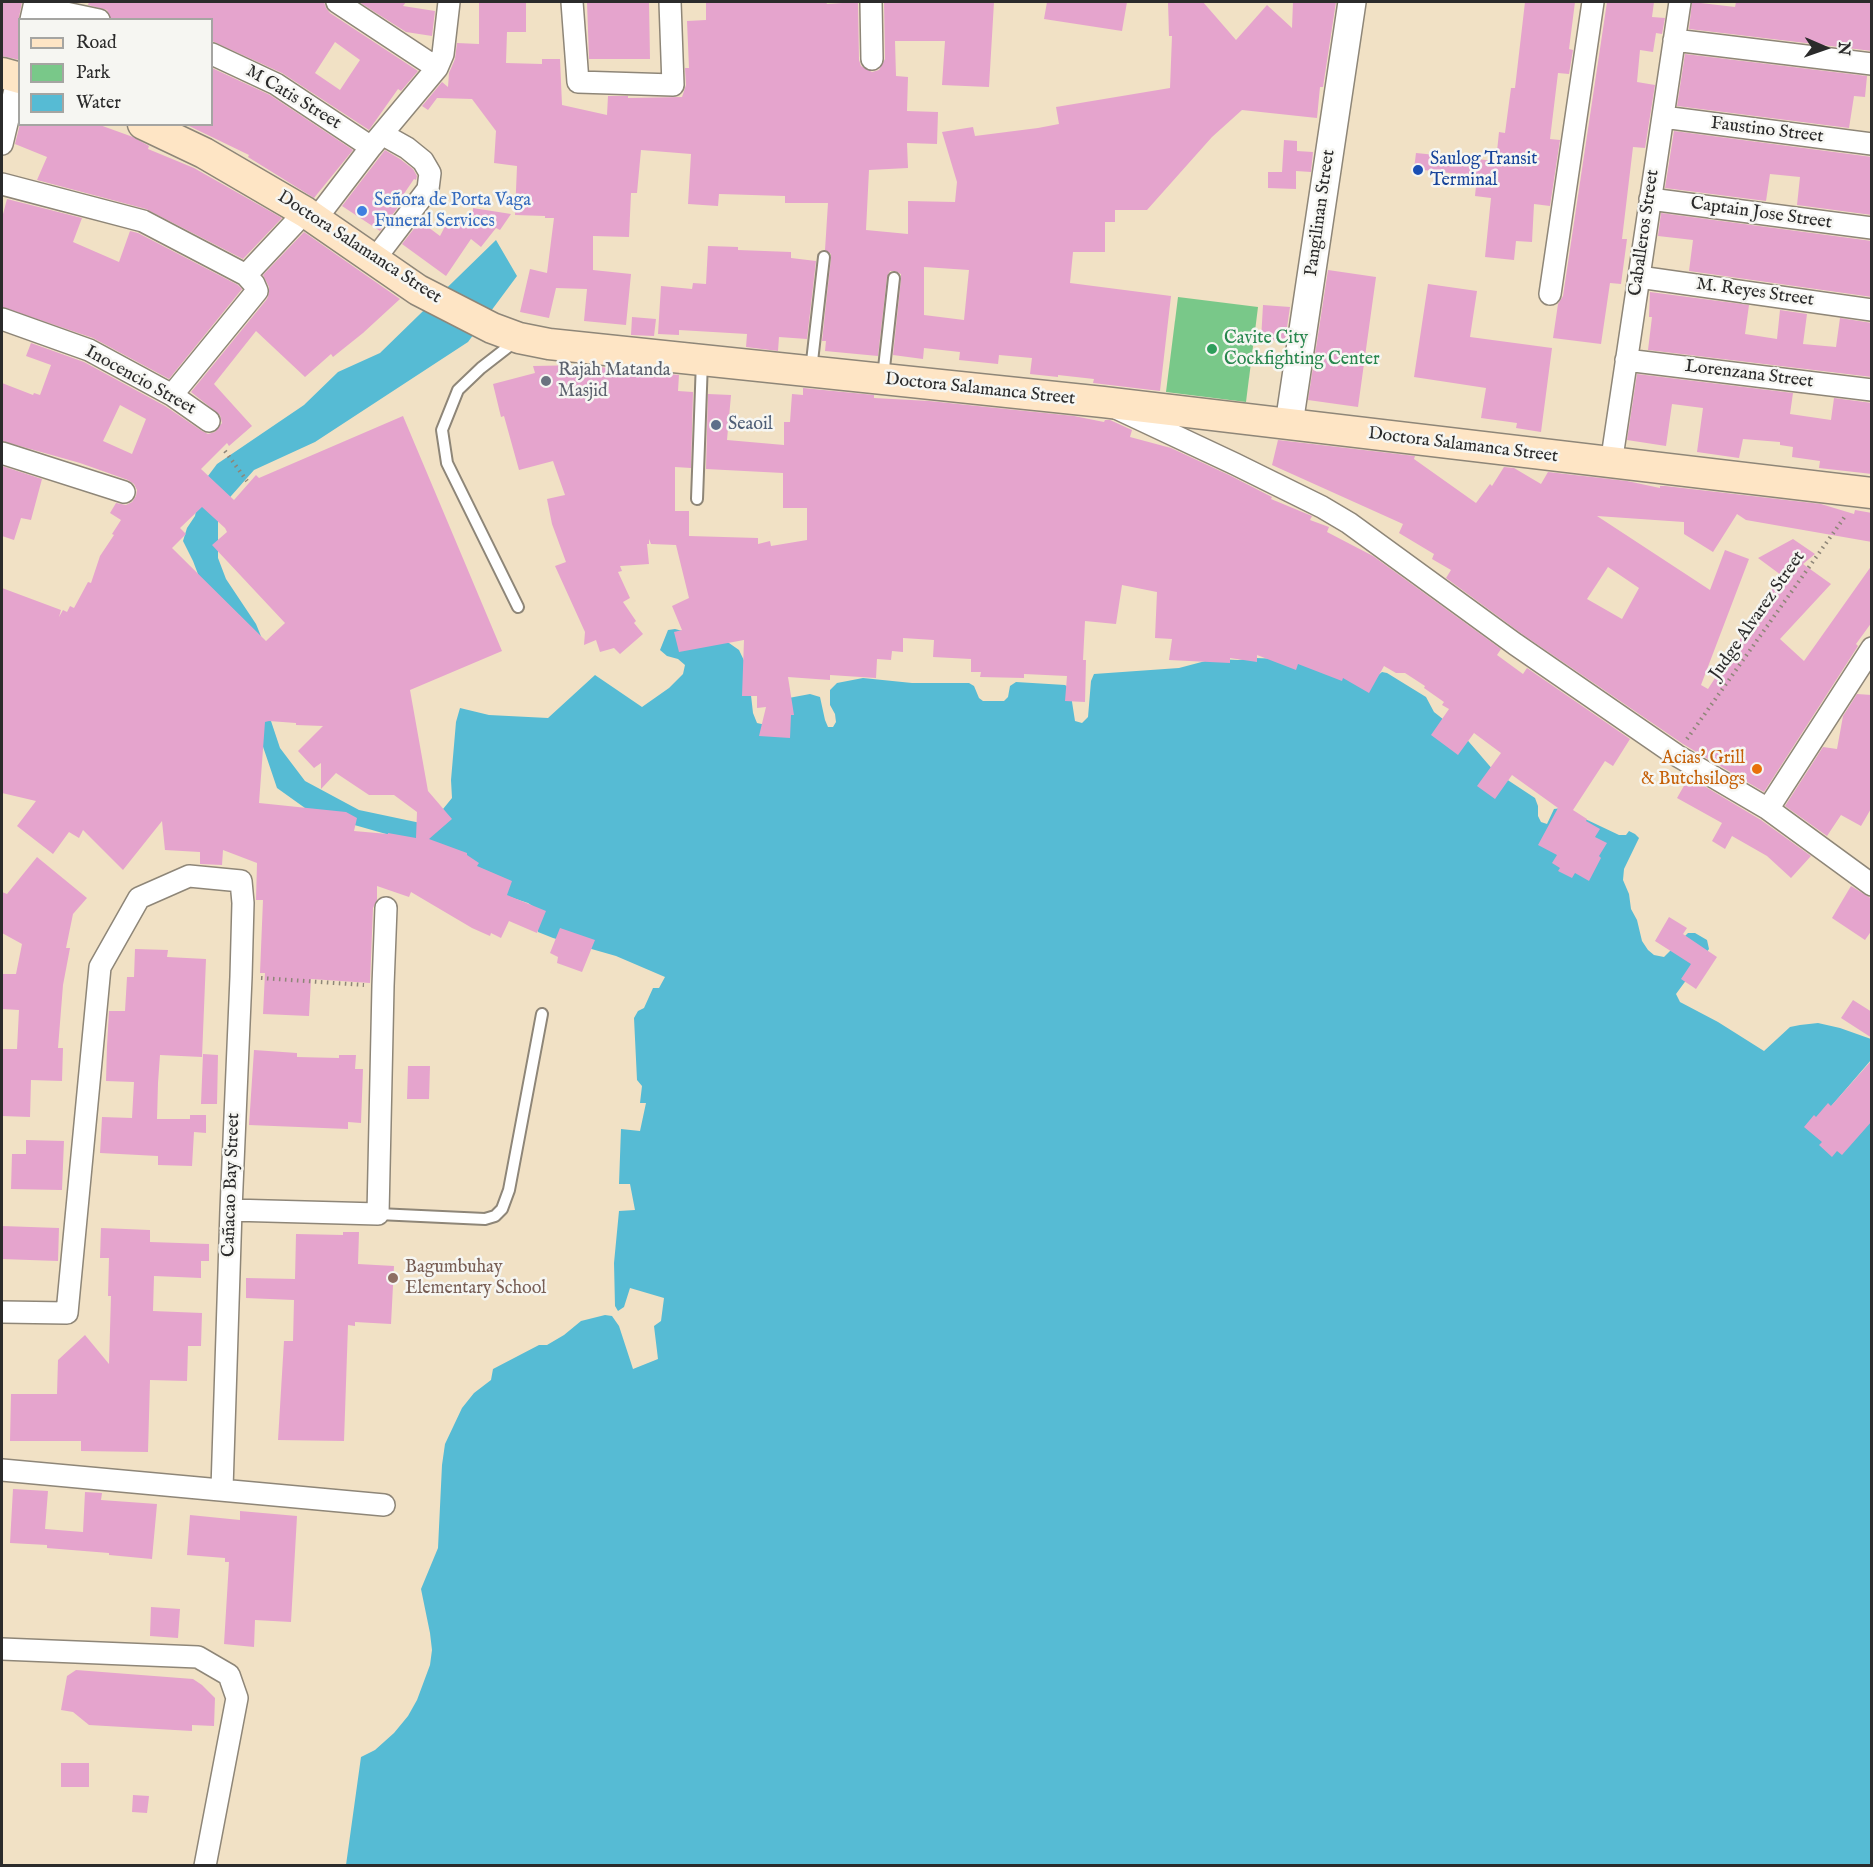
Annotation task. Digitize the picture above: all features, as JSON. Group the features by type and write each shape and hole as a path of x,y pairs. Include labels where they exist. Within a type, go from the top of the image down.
{"main road":[{"name":"Doctora Salamanca Street","path":"146,126 204,153 311,216 418,290 492,328 519,338 549,344 702,361 1103,402 1867,493"}],"street":[{"path":"337,2 437,68"},
{"path":"246,276 311,216 437,68 443,54 449,2"},
{"path":"572,2 578,82 673,85 670,2"},
{"path":"871,2 872,59"},
{"name":"Pangilinan Street","path":"1289,424 1352,2"},
{"path":"1550,294 1593,2"},
{"name":"Caballeros Street","path":"1611,464 1680,2"},
{"path":"36,9 88,18"},
{"path":"1674,40 1872,64"},
{"name":"M Catis Street","path":"213,54 276,84 377,140 407,148 423,161 430,173 428,189 374,260"},
{"path":"2,144 15,75"},
{"name":"Faustino Street","path":"1663,117 1872,144"},
{"path":"2,184 143,221 246,276 254,284 257,291 172,395"},
{"name":"Captain Jose Street","path":"1650,199 1872,228"},
{"name":"M. Reyes Street","path":"1639,277 1872,310"},
{"name":"Inocencio Street","path":"2,319 89,350 172,395 209,421"},
{"name":"Lorenzana Street","path":"1626,360 1872,390"},
{"path":"1103,402 1245,469 1349,523 1515,644 1676,755 1768,809 1872,885"},
{"path":"2,453 124,492"},
{"path":"1768,809 1865,670 1872,648"},
{"name":"Cañacao Bay Street","path":"2,1312 67,1313 100,967 139,898 189,876 241,881 243,903 241,977 222,1489"},
{"path":"231,1210 378,1214 386,908"},
{"path":"2,1470 384,1505"},
{"path":"2,1649 198,1657 229,1675 237,1698 205,1866"}],"lane":[{"path":"811,372 824,257"},
{"path":"883,380 894,278"},
{"path":"518,607 447,463 442,430 458,390 481,368 519,338"},
{"path":"697,499 702,361"},
{"path":"378,1214 485,1219 495,1216 502,1209 509,1190 542,1014"}],"path":[{"path":"226,452 247,481"},
{"name":"Judge Alvarez Street","path":"1676,755 1867,493"},
{"path":"241,977 383,986"}],"green space":[{"name":"Cavite City Cockfighting Center","path":"1178,297 1258,307 1246,402 1166,392"}],"water":[{"path":"496,240 517,276 468,342 315,442 254,470 224,504 218,522 218,558 226,579 256,624 267,651 272,679 271,721 280,748 305,781 359,810 430,825 452,798 451,780 456,722 460,708 489,715 548,718 595,675 642,707 669,688 683,674 685,665 660,650 668,630 675,629 729,643 739,650 748,669 753,713 757,723 766,725 778,700 810,694 820,697 828,727 833,727 836,722 830,705 830,690 837,683 863,678 912,683 969,683 974,686 979,698 983,701 1004,701 1008,697 1010,686 1016,682 1065,685 1070,689 1075,721 1082,723 1088,717 1091,681 1094,674 1179,668 1213,659 1310,660 1376,677 1382,672 1387,673 1426,697 1434,712 1463,735 1494,771 1535,798 1541,822 1547,824 1554,809 1562,808 1619,835 1626,835 1629,831 1635,834 1639,838 1624,869 1623,880 1642,941 1648,950 1654,955 1664,957 1688,933 1695,933 1707,940 1709,949 1676,994 1680,1002 1718,1022 1764,1051 1790,1027 1800,1025 1818,1023 1871,1039 1871,1060 1815,1125 1871,1115 1871,1865 346,1865 361,1757 375,1750 408,1716 417,1700 430,1665 432,1650 430,1633 421,1589 438,1548 445,1444 462,1408 474,1393 491,1380 493,1369 539,1345 547,1345 581,1321 605,1315 612,1316 619,1326 633,1369 658,1359 654,1326 661,1321 664,1298 630,1288 624,1307 618,1311 615,1306 614,1263 619,1211 635,1210 630,1184 619,1184 621,1129 640,1131 646,1103 640,1103 642,1086 637,1080 634,1018 638,1011 644,1008 653,988 659,988 665,977 616,956 538,932 537,909 528,903 507,896 425,845 312,813 277,788 256,726 193,561 183,541 187,528 195,516 202,484 217,464 304,405 338,372 380,353"}],"building":[{"path":"2,2 22,2 18,18 18,60 2,56"},
{"path":"89,2 324,2 330,13 418,71 401,91 398,89 369,130 282,73 213,41 213,18 110,18 107,10 88,5","holes":["335,42 360,60 340,90 315,73"]},
{"path":"359,2 406,2 403,6 435,11 432,36 406,32"},
{"path":"479,2 526,2 526,32 507,32 506,63 542,64 542,59 560,59 562,105 607,115 608,96 682,97 686,85 685,68 689,68 687,21 706,20 706,2 826,2 827,4 858,2 859,60 861,66 872,72 879,70 885,59 884,2 994,2 989,87 942,85 945,41 895,41 896,76 908,77 907,111 938,112 937,144 907,143 908,168 869,170 866,230 908,234 908,201 955,202 957,182 942,132 973,127 975,136 1059,124 1056,107 1170,88 1172,36 1169,36 1168,2 1203,2 1236,40 1267,5 1292,28 1293,2 1336,2 1323,87 1320,87 1317,118 1242,110 1212,137 1147,210 1115,210 1115,222 1105,222 1105,252 1073,252 1070,283 1171,296 1160,391 1093,383 1094,379 1030,374 1032,358 999,355 998,364 959,360 960,352 924,348 923,359 893,355 901,279 901,274 895,271 890,271 887,277 878,356 825,351 826,341 822,341 831,258 831,254 825,250 828,203 785,203 785,196 719,194 718,206 688,204 691,154 641,150 637,193 631,193 629,237 593,236 593,270 631,274 626,325 584,321 587,289 556,288 549,318 520,312 530,269 547,273 554,218 515,215 517,166 494,163 496,131 472,99 437,98 428,110 422,106 442,82 448,87 449,73 455,59 457,43 479,44","holes":["924,267 969,270 964,320 924,315"]},
{"path":"587,2 649,2 650,59 589,59"},
{"path":"1047,2 1127,2 1122,31 1044,19"},
{"path":"1525,2 1575,2 1569,49 1573,50 1569,74 1558,73 1550,139 1560,140 1550,206 1534,204 1532,242 1516,241 1514,260 1485,257 1491,198 1475,196 1477,176 1414,169 1416,153 1496,161 1499,132 1505,133 1511,88 1515,88"},
{"path":"1607,2 1654,2 1652,17 1665,18 1662,34 1656,33 1653,52 1640,50 1637,82 1655,85 1645,148 1633,147 1622,239 1627,239 1621,284 1610,283 1601,344 1553,338 1558,304 1563,296"},
{"path":"1692,2 1735,7 1736,2 1872,2 1872,51 1689,29"},
{"path":"1685,54 1867,76 1865,97 1854,96 1849,128 1677,106"},
{"path":"213,68 270,95 353,150 314,198 248,157 249,155 189,126 213,126"},
{"path":"20,126 103,126 133,137 149,146 148,149 194,168 282,218 243,259 146,209 37,180 47,157 15,144"},
{"path":"1674,131 1872,157 1872,215 1797,205 1800,177 1770,174 1766,201 1665,188"},
{"path":"1284,140 1297,141 1297,151 1313,152 1311,172 1296,171 1296,189 1268,188 1268,172 1282,172"},
{"path":"385,150 413,169 417,176 397,204 399,206 380,231 342,206"},
{"path":"7,199 82,218 73,242 119,262 130,231 138,233 242,289 169,379 93,338 2,307 2,218"},
{"path":"473,208 511,214 500,230 496,228 481,247 471,239 446,276 402,244 420,221 440,236 451,215 472,226"},
{"path":"1661,213 1872,241 1872,297 1689,271 1693,240 1658,236"},
{"path":"304,232 400,299 363,333 333,357 331,354 305,377 256,331 214,384 252,426 229,446 227,443 201,469 234,500 256,475 259,478 403,416 502,651 410,690 428,791 452,819 429,839 467,853 479,863 477,866 512,881 507,895 546,911 537,933 509,921 501,938 472,928 411,892 409,897 377,886 377,900 373,908 370,983 311,979 309,1016 263,1014 265,973 260,973 263,900 256,900 257,863 223,850 222,865 200,864 200,852 165,850 162,821 123,870 83,830 79,838 69,832 53,854 17,826 36,801 2,793 2,588 61,610 59,617 63,610 67,612 70,606 74,608 88,582 91,583 100,556 121,520 110,513 116,503 126,505 132,502 137,490 128,480 80,463 2,441 2,383 33,395 34,393 40,395 51,365 26,356 31,343 84,362 165,406 202,431 208,434 215,432 222,423 220,415 191,392 267,299 269,287 263,275","holes":["120,405 146,419 132,454 103,441","202,507 225,528 227,532 212,545 285,623 266,641 172,548 186,534 180,528","265,722 323,726 298,751 314,768 321,763 321,789 336,773 369,795 394,795 417,812 416,838 388,833 354,831 357,818 346,812 259,803"]},
{"path":"708,246 738,247 738,250 791,252 791,258 816,261 807,339 779,337 778,351 746,347 747,334 679,330 679,335 658,334 661,286 692,289 693,283 706,284"},
{"path":"1328,270 1376,277 1358,407 1308,400"},
{"path":"1428,284 1477,291 1470,337 1552,348 1541,432 1516,428 1517,423 1481,418 1486,388 1414,377"},
{"path":"1650,292 1749,305 1745,334 1777,339 1780,310 1807,314 1803,344 1836,347 1840,318 1872,323 1872,377 1648,350 1652,317 1649,317"},
{"path":"1263,305 1290,307 1285,341 1261,340"},
{"path":"632,317 656,319 654,336 631,335"},
{"path":"584,365 608,368 609,371 679,375 678,391 693,392 691,468 675,467 675,511 689,511 689,536 758,538 758,544 770,541 771,546 807,540 807,508 783,508 783,473 706,469 708,394 731,395 727,440 784,445 784,422 790,422 792,394 803,395 803,388 874,395 874,398 929,401 1074,416 1104,422 1110,420 1132,430 1130,437 1171,448 1229,475 1272,497 1271,499 1312,516 1310,520 1329,527 1327,532 1373,556 1501,649 1497,655 1523,674 1527,668 1630,739 1613,766 1605,761 1573,810 1600,829 1595,837 1607,843 1599,856 1601,858 1589,881 1575,873 1572,878 1558,871 1560,868 1552,863 1557,855 1538,845 1558,808 1512,775 1495,799 1477,786 1501,753 1474,733 1458,755 1431,735 1449,709 1442,705 1444,702 1424,688 1425,686 1405,673 1396,673 1384,666 1369,693 1343,678 1342,681 1298,664 1296,670 1257,655 1257,662 1230,658 1230,663 1169,660 1172,639 1155,638 1157,592 1122,585 1116,624 1085,621 1083,660 1086,660 1085,702 1065,701 1067,676 1024,674 1024,678 980,677 981,672 971,672 971,659 933,657 934,640 903,638 903,652 892,651 891,660 877,659 876,678 830,675 830,680 788,677 794,715 791,715 790,738 759,736 766,707 757,708 757,696 742,696 744,640 679,652 674,632 682,630 672,606 689,598 676,545 651,544 649,539 649,544 647,544 649,564 620,566 622,571 618,572 630,598 623,602 636,621 634,623 643,634 620,654 614,648 600,652 596,640 584,645 585,632 555,566 566,562 552,524 547,499 565,495 553,461 519,470 504,416 501,417 493,384 535,373 533,366"},
{"path":"1637,374 1793,393 1790,414 1831,420 1834,398 1872,403 1872,474 1819,468 1820,461 1792,457 1793,447 1780,445 1780,442 1743,439 1739,458 1697,452 1703,408 1672,404 1666,446 1627,440"},
{"path":"1278,440 1415,456 1414,459 1476,503 1490,484 1492,486 1504,467 1514,468 1541,484 1548,472 1627,481 1660,488 1660,486 1665,486 1821,504 1854,514 1855,510 1872,513 1872,542 1746,520 1737,514 1713,552 1684,534 1684,522 1597,516 1710,590 1725,550 1749,559 1701,685 1708,689 1781,575 1758,558 1793,539 1815,554 1803,564 1831,584 1780,639 1804,661 1872,565 1872,622 1764,792 1683,744 1522,634 1446,578 1451,570 1432,559 1434,554 1399,533 1403,524 1272,465","holes":["1608,567 1639,588 1622,619 1587,599"]},
{"path":"2,466 42,479 31,520 21,518 14,540 2,536"},
{"path":"1857,694 1872,695 1872,807 1861,826 1841,815 1827,836 1785,806 1823,747 1837,749 1843,716"},
{"path":"1689,777 1761,820 1811,856 1791,878 1767,856 1732,836 1725,849 1712,841 1722,823 1677,798"},
{"path":"37,857 87,898 73,914 66,948 70,948 63,985 58,1048 63,1048 62,1081 31,1080 30,1117 2,1116 2,1049 17,1049 19,1010 2,1009 2,974 16,974 22,944 2,933 2,892 7,894"},
{"path":"1851,886 1872,899 1872,930 1865,940 1832,918"},
{"path":"1669,917 1687,928 1683,934 1717,957 1696,989 1681,979 1691,964 1655,941"},
{"path":"560,928 595,940 582,972 557,963 558,957 550,953"},
{"path":"135,949 168,950 167,957 206,959 202,1057 160,1055 158,1083 157,1119 190,1119 190,1115 206,1115 206,1133 194,1132 192,1166 158,1165 158,1156 100,1153 102,1117 132,1118 134,1082 106,1081 109,1011 125,1011 127,977 134,977"},
{"path":"1853,1000 1872,1012 1872,1038 1841,1018"},
{"path":"254,1050 297,1053 297,1057 339,1058 339,1055 356,1055 355,1069 363,1069 361,1123 348,1122 348,1129 249,1125"},
{"path":"203,1054 218,1055 217,1104 201,1104"},
{"path":"1872,1060 1872,1121 1842,1155 1837,1151 1832,1157 1819,1145 1822,1142 1804,1127 1828,1103 1831,1106"},
{"path":"408,1066 430,1066 429,1099 407,1099"},
{"path":"26,1140 64,1141 62,1190 11,1189 12,1154 26,1154"},
{"path":"2,1226 59,1228 58,1261 2,1259"},
{"path":"101,1228 150,1230 150,1242 209,1244 209,1261 201,1261 201,1278 154,1276 153,1311 202,1313 201,1346 188,1346 187,1381 150,1380 148,1452 81,1451 81,1441 10,1441 11,1394 57,1394 58,1360 85,1335 109,1364 111,1296 108,1296 109,1258 100,1258"},
{"path":"343,1232 359,1232 358,1264 394,1266 391,1324 355,1322 355,1326 348,1325 344,1441 278,1440 284,1341 293,1341 294,1300 246,1298 246,1278 295,1279 296,1234 343,1235"},
{"path":"13,1489 48,1491 45,1529 83,1532 85,1492 102,1493 101,1500 157,1504 152,1559 47,1548 47,1545 10,1543"},
{"path":"240,1511 297,1516 291,1622 255,1620 254,1647 224,1644 229,1562 225,1562 225,1558 187,1555 190,1515 240,1520"},
{"path":"151,1607 180,1609 178,1638 150,1636"},
{"path":"76,1670 193,1679 215,1698 214,1726 192,1725 192,1731 89,1725 73,1712 61,1710 67,1676"},
{"path":"61,1763 89,1763 89,1787 61,1787"},
{"path":"133,1795 149,1796 147,1813 132,1812"}],"place":[{"name":"Saulog Transit Terminal","path":"1418,170"},
{"name":"Señora de Porta Vaga Funeral Services","path":"362,211"},
{"name":"Cavite City Cockfighting Center","path":"1212,349"},
{"name":"Rajah Matanda Masjid","path":"546,381"},
{"name":"Seaoil","path":"716,425"},
{"name":"Acias' Grill & Butchsilogs","path":"1757,769"},
{"name":"Bagumbuhay Elementary School","path":"393,1278"}]}
